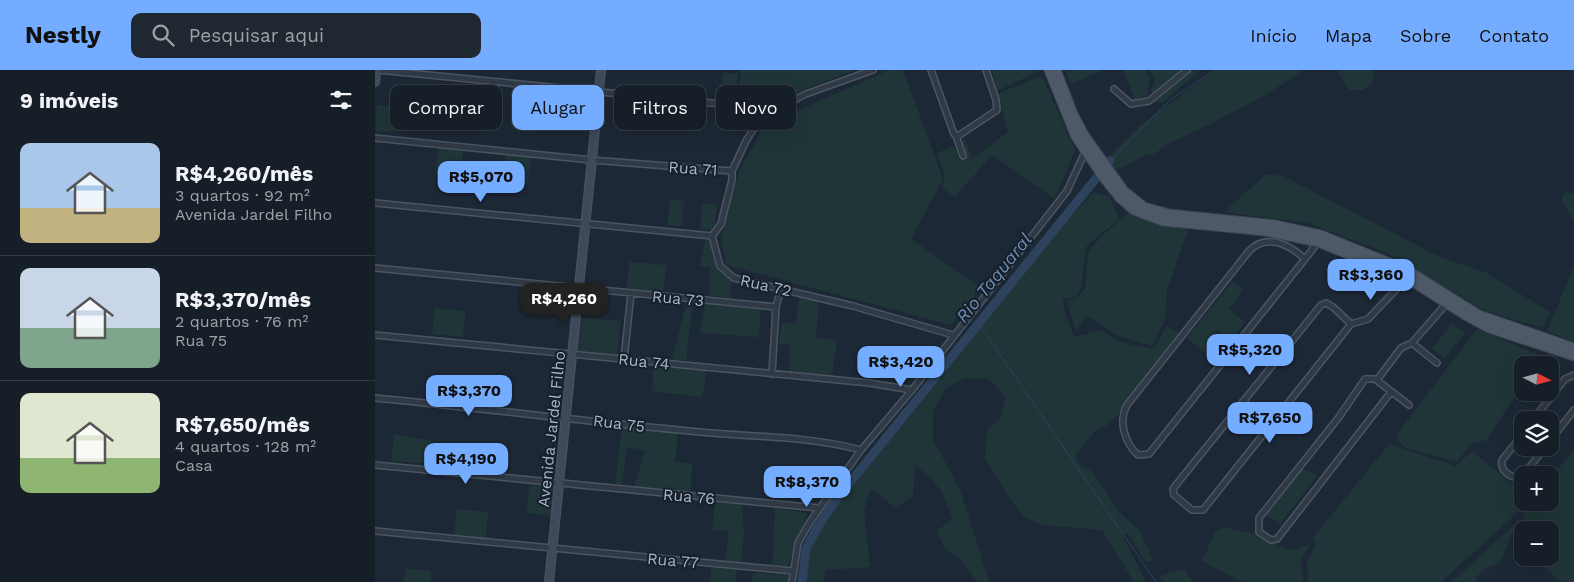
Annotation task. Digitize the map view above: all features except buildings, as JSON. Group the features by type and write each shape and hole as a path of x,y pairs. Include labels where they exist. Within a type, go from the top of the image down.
{"main road":[{"path":"375,82 377,70"},
{"name":"Avenida Jardel Filho","path":"599,85 601,70"},
{"path":"1049,70 1069,124 1085,152 1096,160"},
{"path":"1056,70 1077,124 1096,160 1127,205 1153,218 1265,231 1318,242 1407,278 1446,304 1489,328 1574,356"},
{"name":"Avenida Jardel Filho","path":"549,582 565,416 580,289 584,224 594,130"},
{"path":"1107,175 1129,196 1149,209 1169,214 1276,225 1321,235 1407,270 1479,315 1574,348"}],"street":[{"path":"377,70 521,85"},
{"name":"Rua 71","path":"796,99 873,70"},
{"path":"931,70 963,156"},
{"path":"957,136 997,110 996,100 986,70"},
{"path":"1114,89 1131,104 1149,101 1187,70"},
{"path":"604,94 716,104"},
{"name":"Rua 71","path":"375,138 591,160 732,171 745,141 752,130"},
{"path":"792,582 798,543 819,508 861,450 912,390 953,335 1029,242 1067,191 1085,152"},
{"path":"375,203 711,236 721,224 732,180 732,171"},
{"name":"Rua 72","path":"711,236 720,266 729,275 892,316 953,335"},
{"path":"1305,259 1290,248 1269,241 1255,245 1249,251 1124,410 1126,440 1139,455 1149,454 1305,259 1318,242"},
{"name":"Rua 73","path":"375,268 631,294 777,306"},
{"path":"1351,324 1333,307 1327,304 1321,305 1176,485 1173,489 1173,495 1193,510 1203,510 1351,324 1368,319 1407,278"},
{"path":"771,374 777,306 781,288"},
{"path":"623,359 631,294"},
{"path":"1377,380 1401,348 1411,343 1446,304"},
{"name":"Rua 74","path":"375,335 869,383 912,390"},
{"path":"1411,343 1437,363"},
{"path":"1540,411 1565,379 1574,375"},
{"path":"1391,392 1277,539 1271,540 1263,535 1258,528 1259,518 1339,417 1365,379 1377,380 1409,405"},
{"name":"Rua 75","path":"375,398 565,416 633,425 823,442 861,450"},
{"path":"1243,401 1271,426"},
{"path":"1559,429 1574,410"},
{"path":"1514,445 1501,464 1503,469 1514,477"},
{"path":"1530,466 1538,456"},
{"name":"Rua 76","path":"375,465 819,508"},
{"name":"Rua 77","path":"375,531 793,571"}],"green space":[{"path":"741,70 855,70 796,93 796,85 740,85"},
{"path":"889,70 903,70 943,179 911,239 981,288 951,325 726,265 721,239 739,171 762,130 796,130 796,111"},
{"path":"992,70 1039,70 1039,71 997,91"},
{"path":"1065,70 1104,70 1071,84"},
{"path":"1123,70 1145,70 1149,78 1148,95 1135,100"},
{"path":"1150,70 1200,70 1162,103 1155,101 1151,89 1155,80"},
{"path":"1215,70 1304,70 1269,93 1205,127 1169,143 1153,155 1148,154 1117,170 1106,159 1141,125"},
{"path":"1337,70 1374,70 1372,83 1363,90 1349,90"},
{"path":"723,73 738,74 737,85 722,85"},
{"path":"1042,76 1075,150 1055,199 992,155 955,197 942,188 945,176 937,153 954,146 960,161 967,160 961,142 965,138 972,159 1008,132 997,94"},
{"path":"377,105 390,106 390,130 394,130 394,132 375,131"},
{"path":"438,145 463,148 461,176 435,174"},
{"path":"505,154 531,156 528,183 504,180"},
{"path":"1266,174 1283,176 1440,257 1485,272 1550,312 1543,328 1486,311 1389,254 1308,223 1224,212"},
{"path":"1094,192 1110,197 1119,219 1086,247 1081,289 1077,297 1063,299 1064,309 1074,337 1101,330 1113,338 1126,343 1154,348 1166,326 1179,333 1118,414 1107,425 1097,429 1075,455 1079,464 1093,472 1119,512 1139,530 1153,559 1150,563 1143,559 1128,534 1121,532 1146,582 1134,582 1102,530 1042,525 1024,517 1012,502 985,458 987,430 1001,417 1006,397 989,379 965,378 947,387 933,410 933,439 961,492 989,582 978,582 961,560 944,548 937,531 952,519 949,509 939,488 915,465 913,496 896,508 871,489 864,510 870,567 826,570 823,582 804,582 809,550 818,527 987,311 1024,272 1057,230"},
{"path":"1566,192 1574,194 1574,222 1561,198"},
{"path":"670,199 684,201 682,226 667,225"},
{"path":"702,203 717,205 714,230 700,229"},
{"path":"1128,213 1162,225 1188,230 1167,290 1165,320 1152,346 1115,335 1086,315 1076,332 1068,306 1068,301 1083,292 1088,256 1091,249 1103,235"},
{"path":"706,239 709,239 719,271 732,280 730,298 709,296 710,267 699,266"},
{"path":"629,262 667,265 663,292 627,290"},
{"path":"1574,266 1574,342 1547,331"},
{"path":"1232,282 1244,289 1229,309 1245,322 1231,341 1217,330 1209,341 1224,353 1216,362 1187,338"},
{"path":"799,294 819,300 816,338 837,340 832,376 789,373 790,345 779,344 781,322 796,324"},
{"path":"687,302 693,302 686,361 672,359"},
{"path":"705,304 761,308 759,337 700,333"},
{"path":"435,308 466,311 463,337 432,334"},
{"path":"582,318 621,321 617,355 578,351"},
{"path":"1452,323 1465,333 1444,359 1432,349"},
{"path":"1477,329 1542,356 1514,356 1514,399 1486,440 1472,444 1456,462 1406,448 1395,437"},
{"path":"653,366 707,370 702,397 652,391"},
{"path":"622,426 678,432 675,461 692,464 691,493 634,487 645,451 627,447 622,486 615,485"},
{"path":"394,434 433,441 430,464 391,461"},
{"path":"1389,444 1456,466 1472,451 1514,485 1514,511 1517,511 1515,515 1441,582 1308,582 1307,562 1317,543 1312,539"},
{"path":"1574,449 1574,582 1560,582 1544,566 1559,566 1559,521 1524,521 1525,511 1559,511 1559,468"},
{"path":"1302,468 1317,476 1280,524 1265,514"},
{"path":"529,485 555,487 552,516 527,513"},
{"path":"715,502 742,503 744,535 741,562 724,563 729,532 712,530"},
{"path":"775,508 808,513 787,568 772,567"},
{"path":"457,509 488,512 486,539 454,536"},
{"path":"1514,525 1500,563 1486,568 1476,577 1477,582 1452,582"},
{"path":"1225,527 1254,534 1290,551 1311,544 1301,559 1303,582 1242,582 1202,561 1216,530"},
{"path":"711,567 737,569 736,582 710,582"},
{"path":"406,568 431,571 430,582 404,582"},
{"path":"1184,569 1193,582 1163,582 1158,576"},
{"path":"753,573 790,575 789,582 752,582"}],"waterway":[{"name":"Rio Taquaral","path":"1110,161 1169,101 1214,70"},
{"name":"Rio Taquaral","path":"802,582 806,549 835,501 1110,161"},
{"path":"979,324 1156,582"}]}
